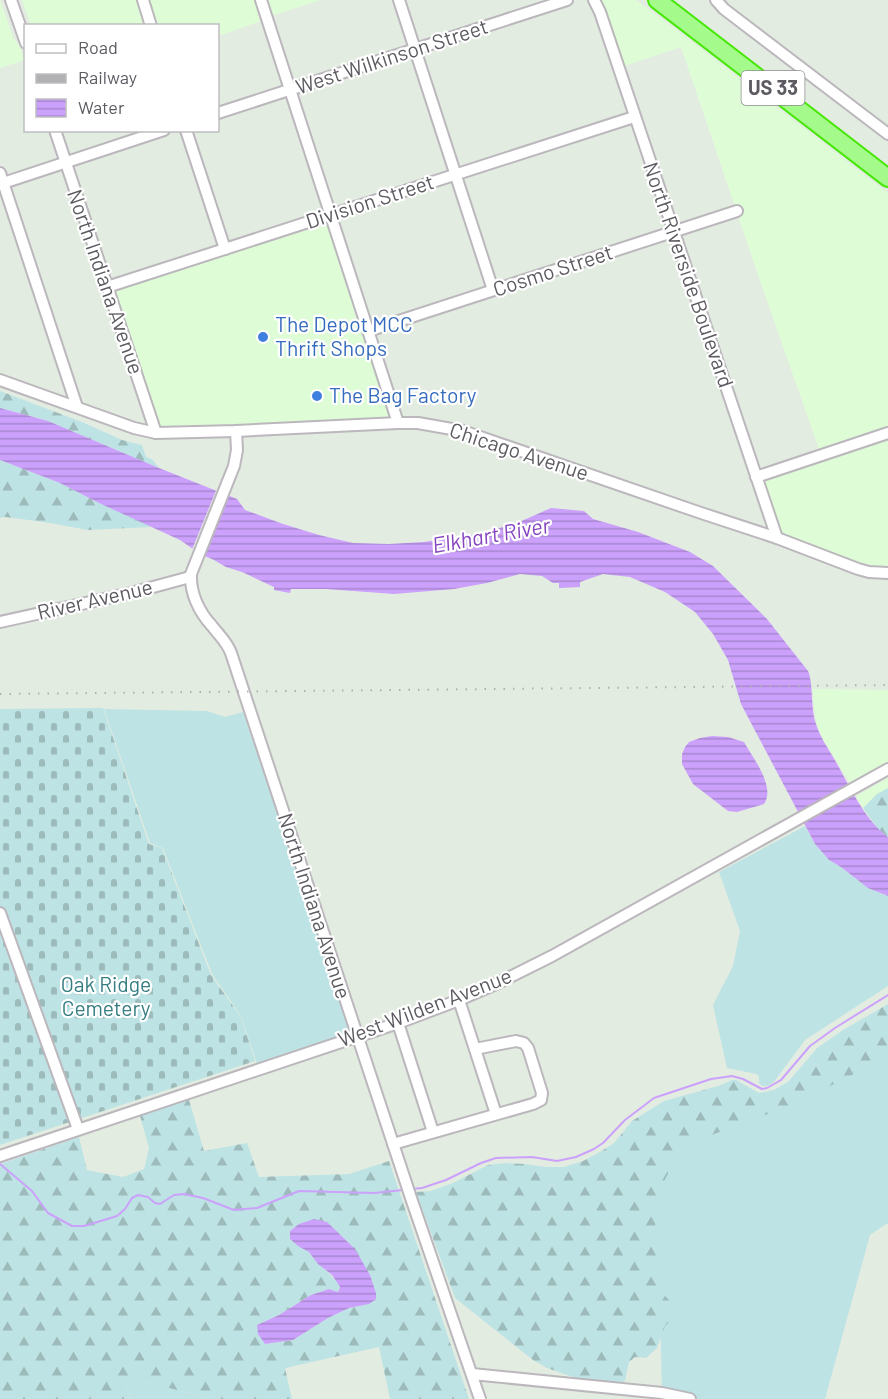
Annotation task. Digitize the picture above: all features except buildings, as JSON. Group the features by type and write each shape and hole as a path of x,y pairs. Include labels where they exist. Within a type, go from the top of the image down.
{"highway":[{"name":"US 33","path":"657,0 886,172"}],"street":[{"path":"11,0 24,37"},
{"path":"143,0 150,24"},
{"path":"261,0 398,423"},
{"path":"399,0 493,290"},
{"name":"West Wilkinson Street","path":"219,113 567,0"},
{"name":"North Riverside Boulevard","path":"594,0 600,12 777,538"},
{"path":"716,0 724,9 888,134"},
{"name":"Division Street","path":"107,286 634,117"},
{"name":"North Indiana Avenue","path":"56,132 156,433"},
{"path":"77,407 1,180 66,163 158,132"},
{"path":"187,132 225,249"},
{"name":"Cosmo Street","path":"368,331 737,211"},
{"name":"Chicago Avenue","path":"0,380 134,428 156,433 398,423 418,423 463,431 777,538 858,569 888,573"},
{"path":"190,577 236,459 236,431"},
{"path":"756,477 888,433"},
{"name":"North Indiana Avenue","path":"190,577 198,606 224,639 231,653 411,1198 480,1399"},
{"name":"River Avenue","path":"0,622 131,593 190,577"},
{"name":"West Wilden Avenue","path":"1,1155 398,1023 459,1000 552,956 888,769"},
{"path":"0,913 78,1129"},
{"path":"459,1000 496,1114"},
{"path":"398,1023 433,1132"},
{"path":"393,1144 541,1100 542,1093 528,1048 524,1043 516,1041 475,1049"},
{"path":"472,1374 662,1393 690,1399"}],"shaded area":[{"path":"0,0 24,60 0,68"},
{"path":"22,0 321,0 264,18 264,20 219,36 219,24 31,24"},
{"path":"602,0 636,0 888,193 888,567 869,566 855,562 778,531 762,484 764,480 821,455 681,47 618,68 600,12"},
{"path":"330,214 397,422 156,433 107,287"},
{"path":"812,689 888,690 888,762 850,783 822,738 816,722"},
{"path":"888,778 888,837 863,808 856,796"}],"green space":[{"path":"0,391 122,440 142,445 146,457 152,459 159,468 48,421 0,408"},
{"path":"0,460 60,483 151,527 88,530 44,522 0,518"},
{"name":"Oak Ridge Cemetery","path":"103,708 149,844 162,848 211,975 241,1017 255,1061 0,1145 0,709"},
{"path":"104,709 207,711 225,717 243,712 349,1023 350,1028 347,1034 257,1064 241,1016 212,974 163,848 150,843"},
{"path":"888,788 888,837 879,830 863,808 877,794"},
{"path":"805,826 815,844 829,860 868,888 888,896 888,986 805,1040 773,1083 762,1086 757,1074 727,1068 713,1005 733,966 740,931 719,872"},
{"path":"888,1004 888,1057 792,1105 698,1140 675,1160 658,1193 654,1241 660,1290 674,1306 674,1317 665,1326 657,1348 646,1358 635,1357 629,1362 625,1381 621,1383 576,1378 547,1368 533,1360 455,1298 416,1192 431,1191 453,1183 488,1165 505,1163 564,1167 583,1161 614,1143 632,1121 664,1101 732,1080 759,1093 774,1090 788,1082 817,1048"},
{"path":"888,1054 888,1223 870,1235 825,1399 690,1399 662,1393 660,1311 650,1242 654,1193 671,1159 697,1138"},
{"path":"189,1100 204,1151 247,1143 259,1177 349,1174 389,1161 469,1399 390,1399 379,1347 285,1368 292,1399 201,1399 199,1396 135,1379 125,1382 130,1399 0,1399 0,1164 79,1137 87,1170 123,1177 144,1169 149,1148 140,1116","holes":["309,1252 369,1304 349,1308 293,1340 265,1344 257,1325 279,1315 311,1295 329,1289 338,1292 340,1286"]},
{"path":"135,1379 199,1396 201,1399 130,1399 125,1382"}],"water":[{"name":"Elkhart River","path":"0,408 48,421 237,499 245,510 319,535 353,543 424,542 477,534 517,523 551,508 584,511 593,519 638,532 690,552 713,566 767,619 808,671 814,715 821,737 865,812 879,830 888,837 888,896 868,888 829,860 815,844 741,704 728,660 713,634 695,612 665,592 630,577 603,574 580,582 580,587 559,588 559,583 553,583 542,576 520,574 454,589 394,594 326,589 291,589 290,593 274,590 274,587 200,554 180,540 60,483 0,460"},
{"path":"712,736 728,737 744,742 765,781 767,797 764,804 737,812 728,811 693,784 682,764 682,754 689,742"},
{"path":"314,1219 327,1222 355,1249 370,1275 376,1299 369,1304 349,1308 328,1318 293,1340 265,1344 258,1334 257,1325 279,1315 311,1295 329,1289 338,1292 340,1287 332,1275 318,1264 309,1252 290,1239 290,1231 299,1224"}],"pier":[{"path":"217,488 230,493 204,559 191,552"}],"waterway":[{"path":"412,1189 446,1180 496,1158 532,1157 557,1161 576,1157 603,1143 625,1120 654,1098 711,1079 732,1076 762,1089 767,1088 781,1080 810,1046 888,995"},
{"path":"0,1164 32,1191 48,1213 72,1226 84,1226 117,1216 132,1198 138,1195 148,1197 160,1204 174,1195 184,1194 203,1198 234,1210 257,1208 299,1191 374,1193 403,1190"}],"railway":[{"path":"0,694 888,685"}],"place":[{"name":"The Depot MCC Thrift Shops","path":"263,337"},
{"name":"The Bag Factory","path":"317,396"}]}
